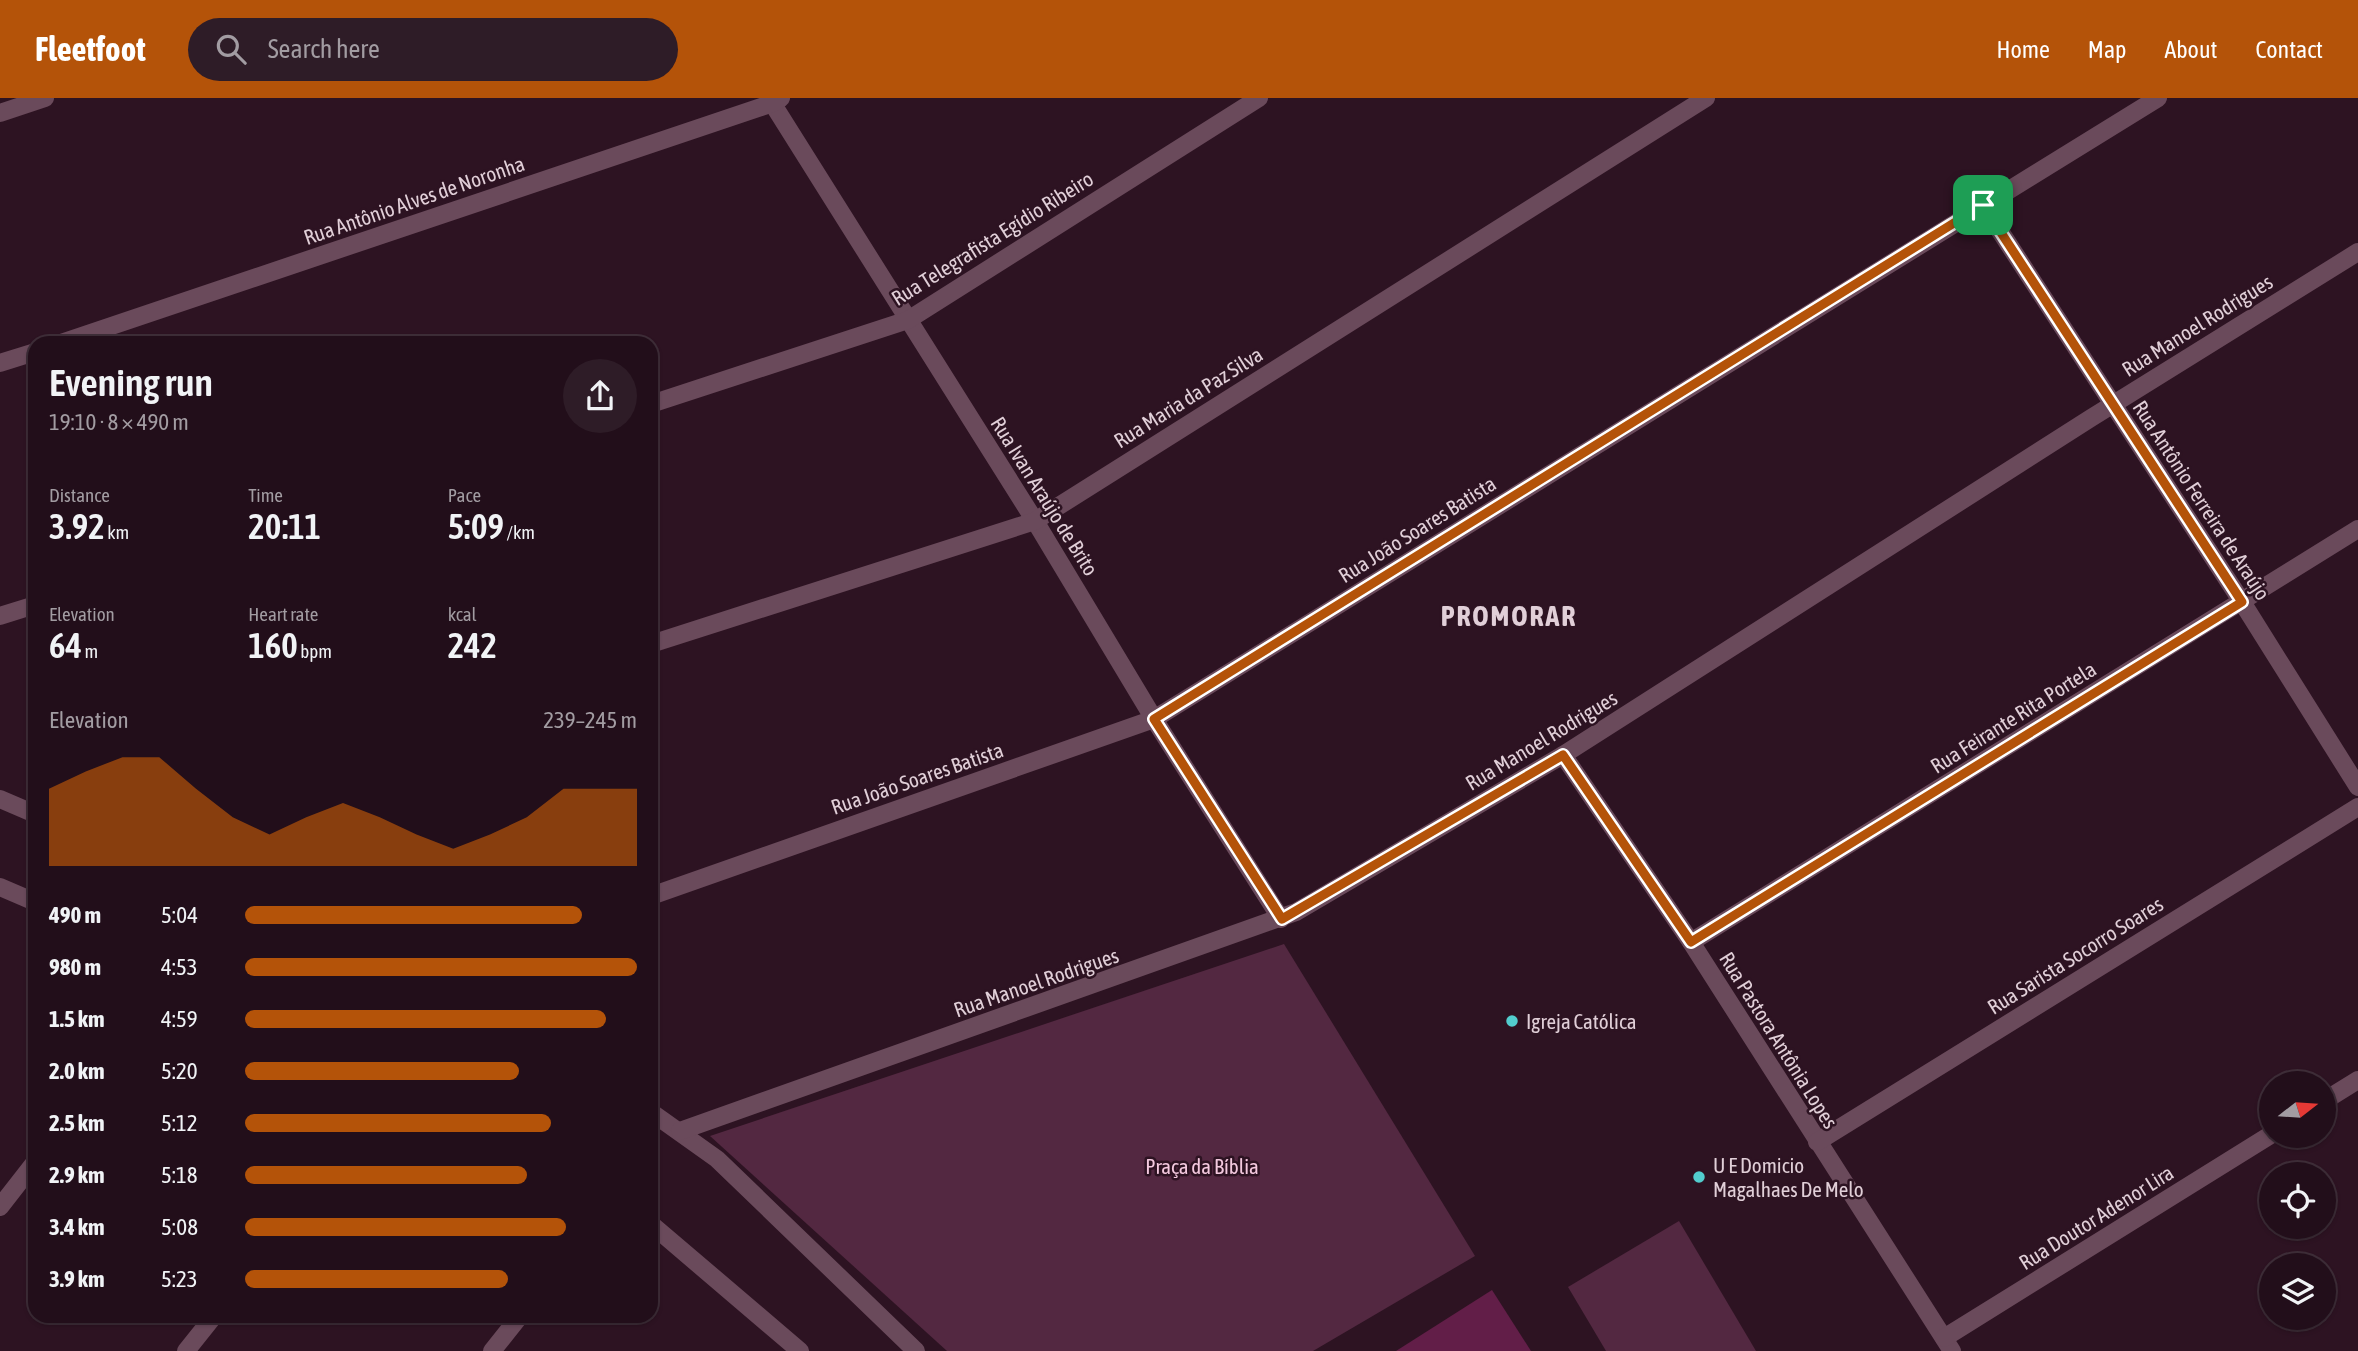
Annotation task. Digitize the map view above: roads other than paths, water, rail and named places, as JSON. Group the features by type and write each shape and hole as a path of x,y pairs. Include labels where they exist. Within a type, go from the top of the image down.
{"street":[{"path":"0,113 45,98"},
{"name":"Rua Telegrafista Egídio Ribeiro","path":"658,402 908,320 1259,98"},
{"name":"Rua Maria da Paz Silva","path":"658,642 1034,521 1706,98"},
{"name":"Rua João Soares Batista","path":"658,894 1154,719 2158,98"},
{"name":"Rua Ivan Araújo de Brito","path":"774,100 1154,719 1282,919"},
{"name":"Rua Antônio Alves de Noronha","path":"82,336 774,100"},
{"name":"Rua Antônio Ferreira de Araújo","path":"1983,205 2242,602 2358,788"},
{"name":"Rua Manoel Rodrigues","path":"680,1131 1282,919 1563,755 2113,404 2358,252"},
{"path":"0,363 28,354"},
{"name":"Rua Feirante Rita Portela","path":"1691,942 2358,529"},
{"path":"0,617 28,607"},
{"name":"Rua Pastora Antônia Lopes","path":"1563,755 1691,942 1948,1344"},
{"path":"0,799 28,811"},
{"name":"Rua Sarista Socorro Soares","path":"1817,1142 2358,807"},
{"path":"0,887 28,899"},
{"path":"2336,1094 2358,1080"},
{"path":"658,1117 718,1159 916,1351"},
{"name":"Rua Doutor Adenor Lira","path":"1948,1344 2259,1142"},
{"path":"0,1207 28,1171"},
{"path":"658,1230 795,1349"},
{"path":"186,1351 208,1323"},
{"path":"492,1351 514,1323"}],"place":[{"name":"Igreja Católica","path":"1512,1021"},
{"name":"U E Domicio Magalhaes De Melo","path":"1699,1177"}],"district":[{"name":"PROMORAR","path":"1509,616"}],"park label":[{"name":"Praça da Bíblia","path":"1202,1166"}]}
